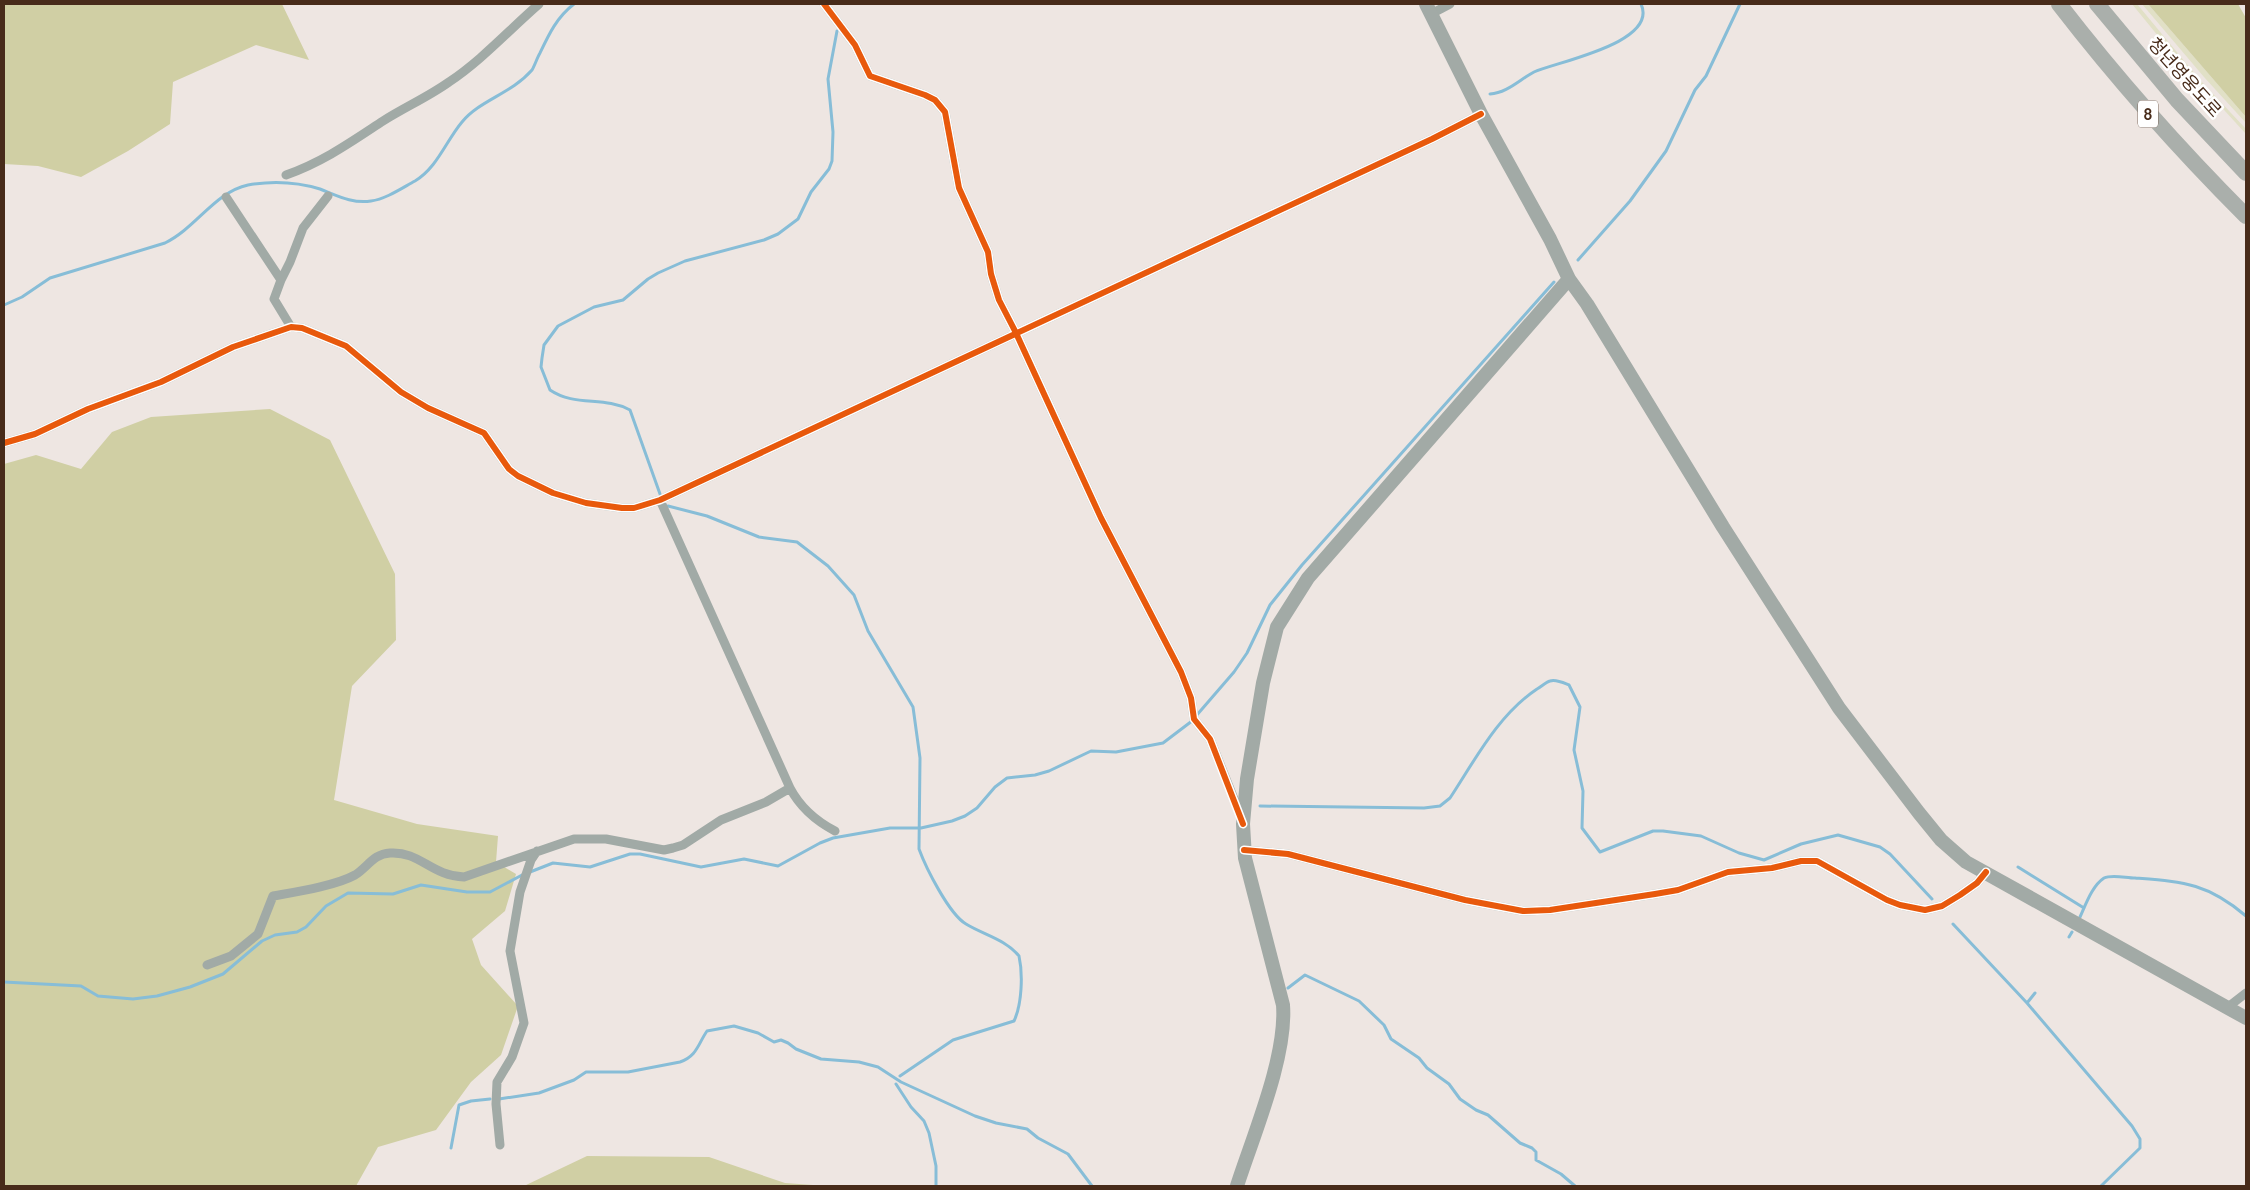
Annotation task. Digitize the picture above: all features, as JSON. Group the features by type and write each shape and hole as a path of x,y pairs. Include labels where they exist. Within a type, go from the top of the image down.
{"highway":[{"name":"8","path":"2059,4 2100,57 2154,120 2246,216"},
{"name":"청년영웅도로","path":"2098,4 2177,100 2246,173"}],"main road":[{"path":"1428,9 1550,239 1569,279 1587,304 1723,527 1839,708 1941,840 1966,862 2246,1018"},
{"path":"1237,1186 1281,1046 1284,1018 1280,992 1260,923 1244,850 1247,780 1263,683 1278,627 1294,597 1317,567 1569,279"}],"street":[{"path":"286,175 319,162 342,150 396,113 449,82 539,4"},
{"path":"824,4 855,45 870,76 925,95 934,100 944,112 960,188 988,252 991,274 999,300 1101,518 1189,690 1194,719 1210,739 1244,824"},
{"path":"1428,9 1450,4"},
{"path":"4,443 35,434 88,409 161,382 233,347 291,327 302,328 346,346 401,392 428,408 484,433 509,469 518,476 570,499 622,508 634,508 660,500 1482,114"},
{"path":"291,327 274,299 303,228 328,196"},
{"path":"226,197 281,280"},
{"path":"660,500 790,788 796,799 808,812 835,831"},
{"path":"207,965 231,956 258,934 273,896 319,887 355,875 380,854 401,853 412,856 440,873 450,877 464,877 574,839 592,838 638,843 664,850 683,845 721,820 766,802 790,788"},
{"path":"500,1145 496,1082 512,1057 524,1022 522,1006 515,987 510,951 520,892 531,860 538,850"},
{"path":"1244,850 1288,854 1465,900 1524,911 1550,910 1678,890 1728,872 1772,868 1801,861 1817,861 1887,900 1900,905 1925,910 1942,906 1960,895 1977,883 1986,872"},
{"path":"2228,1007 2246,993"}],"green space":[{"path":"4,4 282,4 309,60 256,45 173,82 170,124 128,151 81,177 38,166 4,164"},
{"path":"2132,4 2137,4 2200,80 2246,129 2246,134 2172,53"},
{"path":"2142,4 2148,4 2246,117 2246,123 2204,77"},
{"path":"2148,4 2238,4 2246,18 2246,117"},
{"path":"270,409 330,440 395,574 396,640 352,686 334,800 417,824 498,836 496,862 516,874 505,911 472,939 481,965 518,1006 501,1055 471,1082 436,1130 378,1147 356,1186 4,1186 4,464 36,455 81,469 112,432 151,417"},
{"path":"587,1156 709,1157 785,1183 827,1186 524,1186"}],"waterway":[{"path":"4,305 22,297 50,278 165,243 186,229 225,195 248,185 266,183 302,185 364,202 377,200 394,193 423,176 441,154 456,129 469,114 515,85 532,70 554,26 574,4"},
{"path":"1490,94 1507,89 1534,72 1602,49 1621,40 1635,30 1642,18 1641,4"},
{"path":"1578,260 1630,201 1666,151 1695,90 1706,76 1740,4"},
{"path":"660,494 630,410 610,403 569,398 550,390 541,367 544,345 558,326 594,307 623,300 658,273 685,261 764,240 778,234 798,219 811,192 829,169 832,161 833,132 828,79 837,31"},
{"path":"1196,716 1234,672 1247,653 1270,605 1302,565 1554,282"},
{"path":"668,506 707,516 759,537 797,542 828,566 854,595 868,631 913,707 920,758 919,849 927,867 939,890 959,919 1007,945 1019,956 1021,989 1019,1006 1014,1021 953,1040 900,1076"},
{"path":"1260,806 1424,808 1440,806 1450,798 1488,739 1510,712 1537,689 1555,680 1569,685 1580,707 1574,750 1583,791 1582,828 1600,852 1653,831 1663,831 1701,836 1739,853 1764,860 1801,844 1838,835 1880,847 1890,854 1932,899"},
{"path":"530,872 553,863 590,867 630,854 640,854 701,867 744,859 778,866 833,838 890,828 921,828 952,821 965,816 977,808 995,787 1007,778 1035,775 1049,771 1091,751 1116,752 1163,743 1192,721"},
{"path":"2018,867 2084,908"},
{"path":"4,982 81,986 98,996 133,999 157,996 190,987 223,974 262,941 275,935 297,932 306,927 326,906 348,893 393,894 421,885 467,892 490,892 524,874"},
{"path":"2080,917 2100,881 2104,878 2115,876 2168,881 2194,886 2219,897 2246,916"},
{"path":"1953,924 2027,1003"},
{"path":"2069,937 2072,932"},
{"path":"1288,988 1305,975 1359,1001 1384,1025 1391,1039 1419,1058 1427,1068 1449,1084 1460,1099 1476,1110 1488,1115 1520,1143 1532,1148 1536,1152 1536,1160 1561,1174 1575,1186"},
{"path":"2035,993 2027,1003 2132,1126 2140,1139 2140,1148 2101,1186"},
{"path":"499,1099 539,1093 574,1080 586,1072 628,1072 680,1062 694,1053 707,1031 734,1026 758,1033 774,1042 781,1040 796,1049 821,1059 859,1062 878,1067 901,1082 975,1116 996,1123 1027,1129 1038,1138 1068,1154 1092,1186"},
{"path":"896,1084 911,1107 924,1121 929,1133 936,1166 936,1186"},
{"path":"451,1148 459,1105 471,1101 490,1099"}],"cycle path":[{"path":"824,4 855,45 870,76 925,95 935,100 945,112 959,188 988,252 991,274 999,300 1101,518 1181,672 1191,698 1194,719 1210,739 1243,824"},
{"path":"4,443 35,434 88,409 161,382 233,347 291,327 302,328 346,346 401,392 428,408 484,433 509,469 518,476 553,493 586,503 634,508 660,500 1432,139 1481,114"},
{"path":"1244,850 1288,854 1465,900 1523,911 1550,910 1678,890 1728,872 1772,868 1801,861 1817,861 1887,900 1900,905 1925,910 1942,906 1960,895 1977,883 1986,872"}]}
